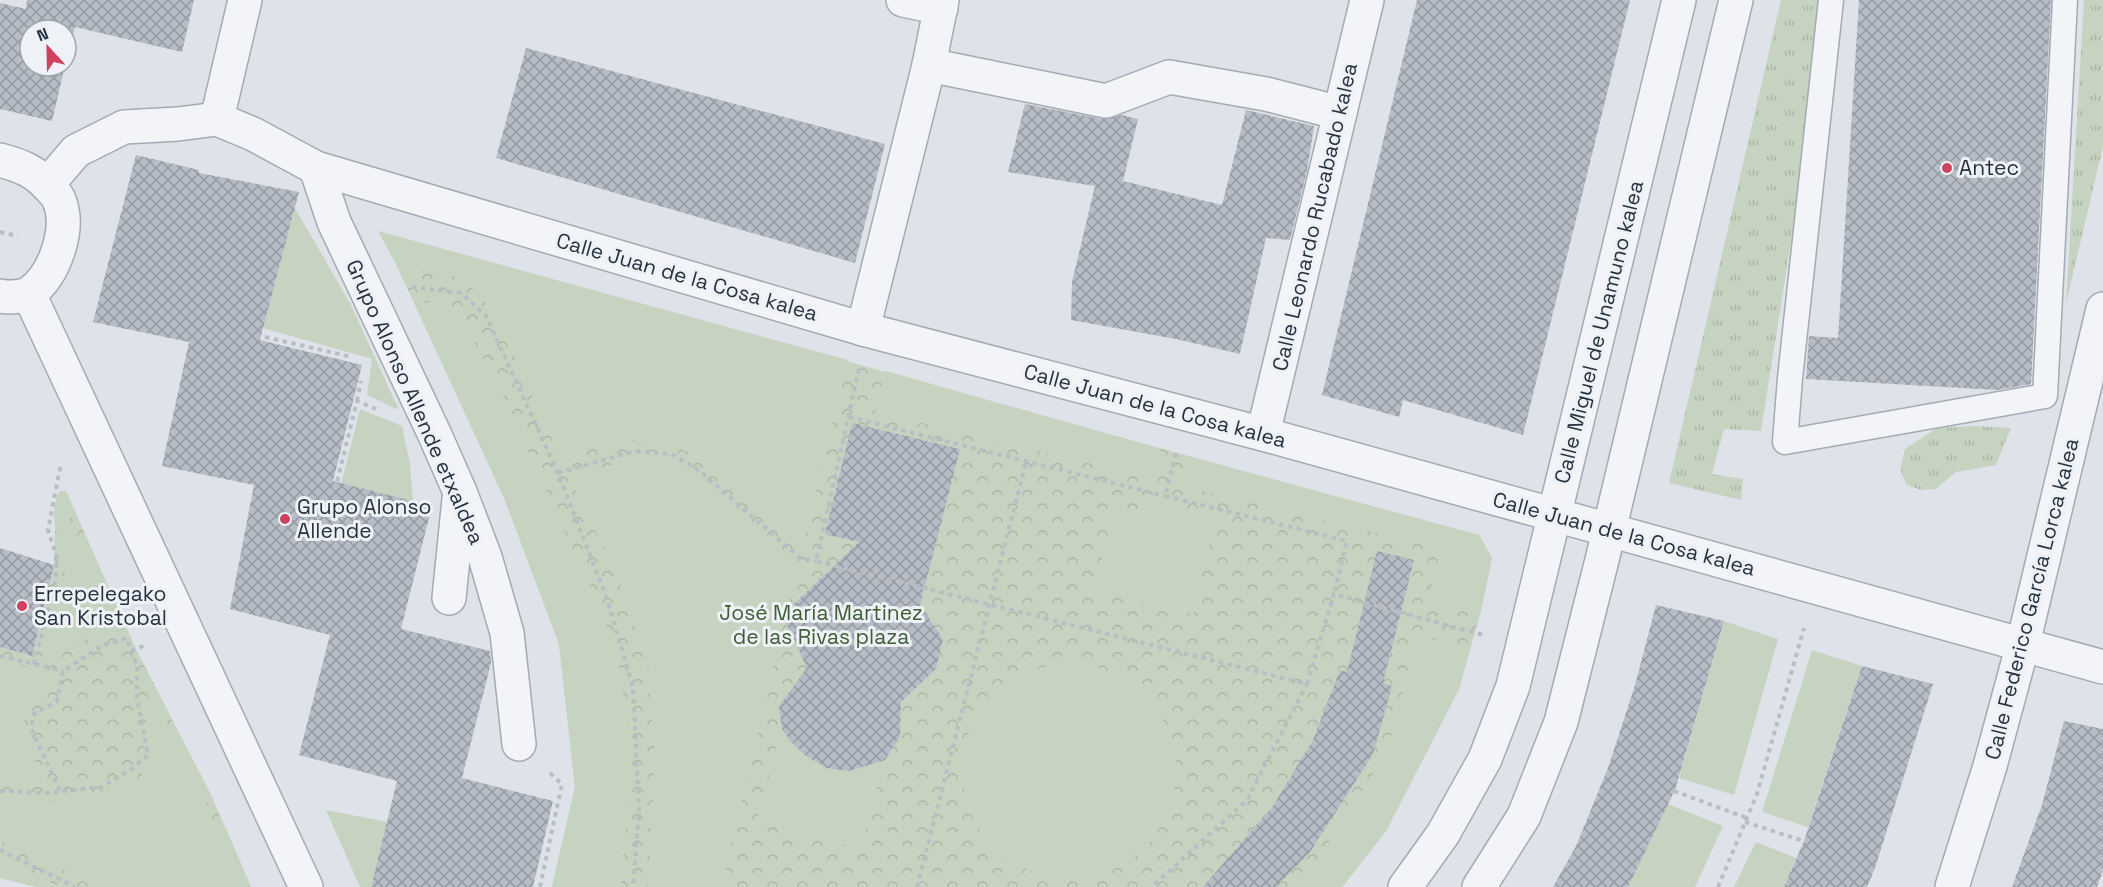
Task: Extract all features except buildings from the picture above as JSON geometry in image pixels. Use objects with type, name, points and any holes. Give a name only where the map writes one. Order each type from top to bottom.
[{"type":"street","points":[[47,185],[76,151],[124,127],[217,119],[246,0]]},
{"type":"street","points":[[863,329],[942,4],[903,0]]},
{"type":"street","name":"Calle Leonardo Rucabado kalea","points":[[1263,435],[1367,0]]},
{"type":"street","name":"Calle Miguel de Unamuno kalea","points":[[1405,887],[1443,834],[1485,759],[1513,686],[1679,0]]},
{"type":"street","points":[[1479,887],[1524,816],[1561,722],[1736,0]]},
{"type":"street","points":[[929,65],[1106,101],[1169,77],[1266,94],[1340,113]]},
{"type":"street","name":"Calle Juan de la Cosa kalea","points":[[217,119],[253,134],[316,168],[863,329],[1263,435],[2103,667]]},
{"type":"street","points":[[0,160],[32,171],[59,199],[63,220],[60,246],[49,275],[15,295],[306,887]]},
{"type":"street","name":"Grupo Alonso Allende etxaldea","points":[[316,168],[334,222],[434,433],[460,492],[484,557],[507,633],[519,744]]},
{"type":"street","name":"Calle Federico García Lorca kalea","points":[[1952,887],[1990,766],[2023,644],[2103,309]]},
{"type":"street","points":[[449,598],[460,492]]},
{"type":"lane","points":[[1831,0],[1785,442],[2045,396],[2065,0]]},
{"type":"path","points":[[362,281],[461,293],[486,316],[558,473],[607,599],[633,687],[639,810],[633,887]]},
{"type":"path","points":[[265,337],[354,358]]},
{"type":"path","points":[[816,561],[860,364]]},
{"type":"path","points":[[335,490],[363,370]]},
{"type":"path","points":[[357,400],[434,433]]},
{"type":"path","points":[[849,417],[1347,541],[1307,684],[1247,800],[1152,887]]},
{"type":"path","points":[[1165,496],[1178,443]]},
{"type":"path","points":[[558,473],[635,451],[671,454],[696,468],[800,558],[1307,684]]},
{"type":"path","points":[[34,664],[55,584],[57,558],[48,530],[61,461]]},
{"type":"path","points":[[917,887],[1026,462]]},
{"type":"path","points":[[1334,594],[1487,637]]},
{"type":"path","points":[[1718,887],[1757,794],[1805,624]]},
{"type":"path","points":[[0,791],[60,791],[101,787],[129,771],[148,755],[137,698],[137,665],[126,638],[103,645],[63,671],[57,701],[34,714],[31,728],[60,791]]},
{"type":"path","points":[[132,651],[146,645]]},
{"type":"path","points":[[0,656],[63,671]]},
{"type":"path","points":[[519,744],[562,784],[540,887]]},
{"type":"path","points":[[1674,791],[1804,841]]},
{"type":"path","points":[[0,850],[75,887]]},
{"type":"green space","points":[[1781,0],[1822,0],[1795,216],[1761,431],[1724,429],[1712,474],[1743,479],[1741,500],[1669,483]]},
{"type":"green space","points":[[2084,0],[2103,0],[2103,146],[2066,304]]},
{"type":"green space","points":[[295,208],[351,305],[399,410],[367,395],[372,359],[263,328]]},
{"type":"green space","name":"José María Martinez de las Rivas plaza","points":[[378,231],[1479,535],[1492,558],[1480,615],[1459,689],[1386,831],[1342,887],[552,887],[575,787],[559,644],[504,498],[396,264]]},
{"type":"green space","points":[[378,231],[848,360],[802,550],[693,454],[655,439],[624,440],[560,457],[495,314],[468,282],[432,266],[396,264]]},
{"type":"green space","points":[[434,301],[462,320],[502,393],[600,610],[618,659],[628,727],[627,812],[621,887],[552,887],[575,787],[559,644],[504,498],[415,304]]},
{"type":"green space","points":[[886,371],[1161,449],[1154,479],[875,412]]},
{"type":"green space","points":[[360,409],[402,426],[410,464],[413,502],[341,484]]},
{"type":"green space","points":[[1975,426],[2011,428],[1996,465],[1956,472],[1936,489],[1921,490],[1907,485],[1900,470],[1905,449],[1937,428]]},
{"type":"green space","points":[[637,458],[657,458],[683,468],[797,568],[721,887],[648,887],[655,757],[648,666],[616,573],[569,477]]},
{"type":"green space","points":[[1193,458],[1479,535],[1492,558],[1480,615],[1427,604],[1441,549],[1185,487]]},
{"type":"green space","points":[[60,491],[66,491],[136,649],[212,797],[251,887],[37,887],[0,878],[0,647],[32,656],[54,565],[56,498]]},
{"type":"green space","points":[[60,491],[66,491],[75,512],[69,518],[80,541],[89,543],[108,587],[105,593],[115,616],[121,617],[126,627],[85,639],[53,658],[46,654],[44,644],[58,619],[66,592],[66,580],[54,514]]},
{"type":"green space","points":[[1144,499],[1216,516],[1193,614],[1094,590],[1115,506],[1141,513]]},
{"type":"green space","points":[[1724,621],[1778,639],[1734,795],[1679,778]]},
{"type":"green space","points":[[1418,636],[1470,648],[1459,689],[1386,831],[1342,887],[1292,887],[1320,856],[1386,754]]},
{"type":"green space","points":[[1812,650],[1862,666],[1808,827],[1762,812]]},
{"type":"green space","points":[[0,661],[34,669],[48,675],[47,693],[27,714],[21,735],[35,760],[38,775],[32,782],[0,785]]},
{"type":"green space","points":[[1059,664],[1079,664],[1110,672],[1129,682],[1145,695],[1158,711],[1168,730],[1174,750],[1176,771],[1174,792],[1168,812],[1158,831],[1145,847],[1129,860],[1100,874],[1079,878],[1059,878],[1038,874],[1009,860],[986,839],[966,802],[962,781],[962,761],[966,740],[980,711],[1001,688],[1038,668]]},
{"type":"green space","points":[[152,688],[156,688],[171,717],[166,723],[177,747],[187,748],[212,797],[203,807],[213,827],[226,828],[251,887],[102,887],[0,841],[0,799],[51,801],[108,791],[140,778],[154,755],[146,727],[149,692]]},
{"type":"green space","points":[[792,688],[896,714],[861,849],[757,822]]},
{"type":"green space","points":[[1668,804],[1723,826],[1695,887],[1628,887]]},
{"type":"green space","points":[[326,810],[387,822],[371,887],[360,887]]},
{"type":"green space","points":[[1756,842],[1796,858],[1784,887],[1734,887]]},
{"type":"green space","points":[[0,857],[61,887],[37,887],[0,878]]},
{"type":"place","name":"Antec","points":[[1947,168]]},
{"type":"place","name":"Grupo Alonso Allende","points":[[285,519]]},
{"type":"place","name":"Errepelegako San Kristobal","points":[[22,606]]}]
